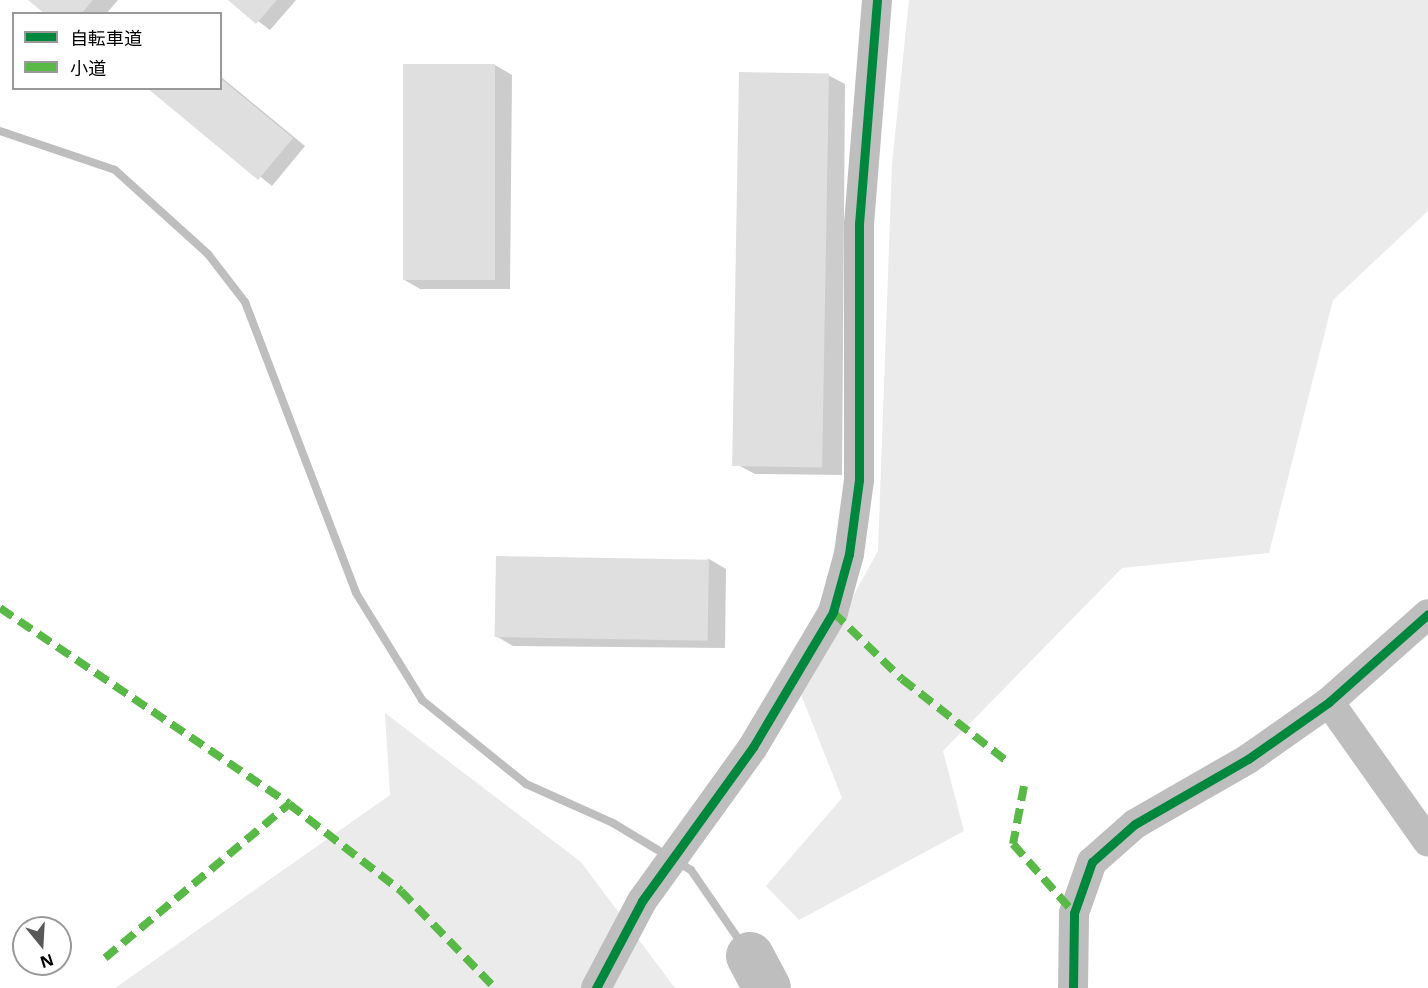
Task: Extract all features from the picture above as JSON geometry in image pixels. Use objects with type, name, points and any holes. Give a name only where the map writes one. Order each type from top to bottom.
[{"type":"street","points":[[596,988],[642,901],[695,824],[753,747],[833,612],[849,554],[859,480],[859,224],[877,0]]},
{"type":"street","points":[[1073,988],[1074,913],[1092,862],[1135,824],[1248,759],[1329,702],[1428,614]]},
{"type":"street","points":[[1329,702],[1428,842]]},
{"type":"shaded area","points":[[909,0],[1428,0],[1428,211],[1333,300],[1269,553],[1122,568],[943,751],[964,831],[799,920],[766,886],[842,798],[800,692],[878,551],[892,164]]},
{"type":"shaded area","points":[[385,713],[581,862],[675,988],[115,988],[390,795]]},
{"type":"building","points":[[28,0],[93,0],[83,12],[43,12]]},
{"type":"building","points":[[228,0],[277,0],[256,24]]},
{"type":"building","points":[[403,64],[495,64],[495,280],[403,280]]},
{"type":"building","points":[[739,72],[829,74],[822,468],[732,466]]},
{"type":"building","points":[[222,80],[293,138],[258,180],[149,90],[222,90]]},
{"type":"building","points":[[496,556],[709,560],[708,641],[495,637]]},
{"type":"waterway","points":[[0,131],[115,170],[208,254],[245,302],[356,593],[422,700],[526,784],[613,823],[691,870],[750,956]]},
{"type":"waterway","points":[[750,956],[767,988]]},
{"type":"marked path","points":[[0,608],[289,804],[401,891],[495,988]]},
{"type":"marked path","points":[[833,612],[902,679],[1008,762]]},
{"type":"marked path","points":[[1024,786],[1013,844],[1074,913]]},
{"type":"marked path","points":[[105,958],[289,804]]},
{"type":"cycle path","points":[[596,988],[642,901],[753,747],[833,612],[849,554],[859,480],[859,224],[877,0]]},
{"type":"cycle path","points":[[1073,988],[1074,913],[1092,862],[1135,824],[1248,759],[1329,702],[1428,614]]}]
